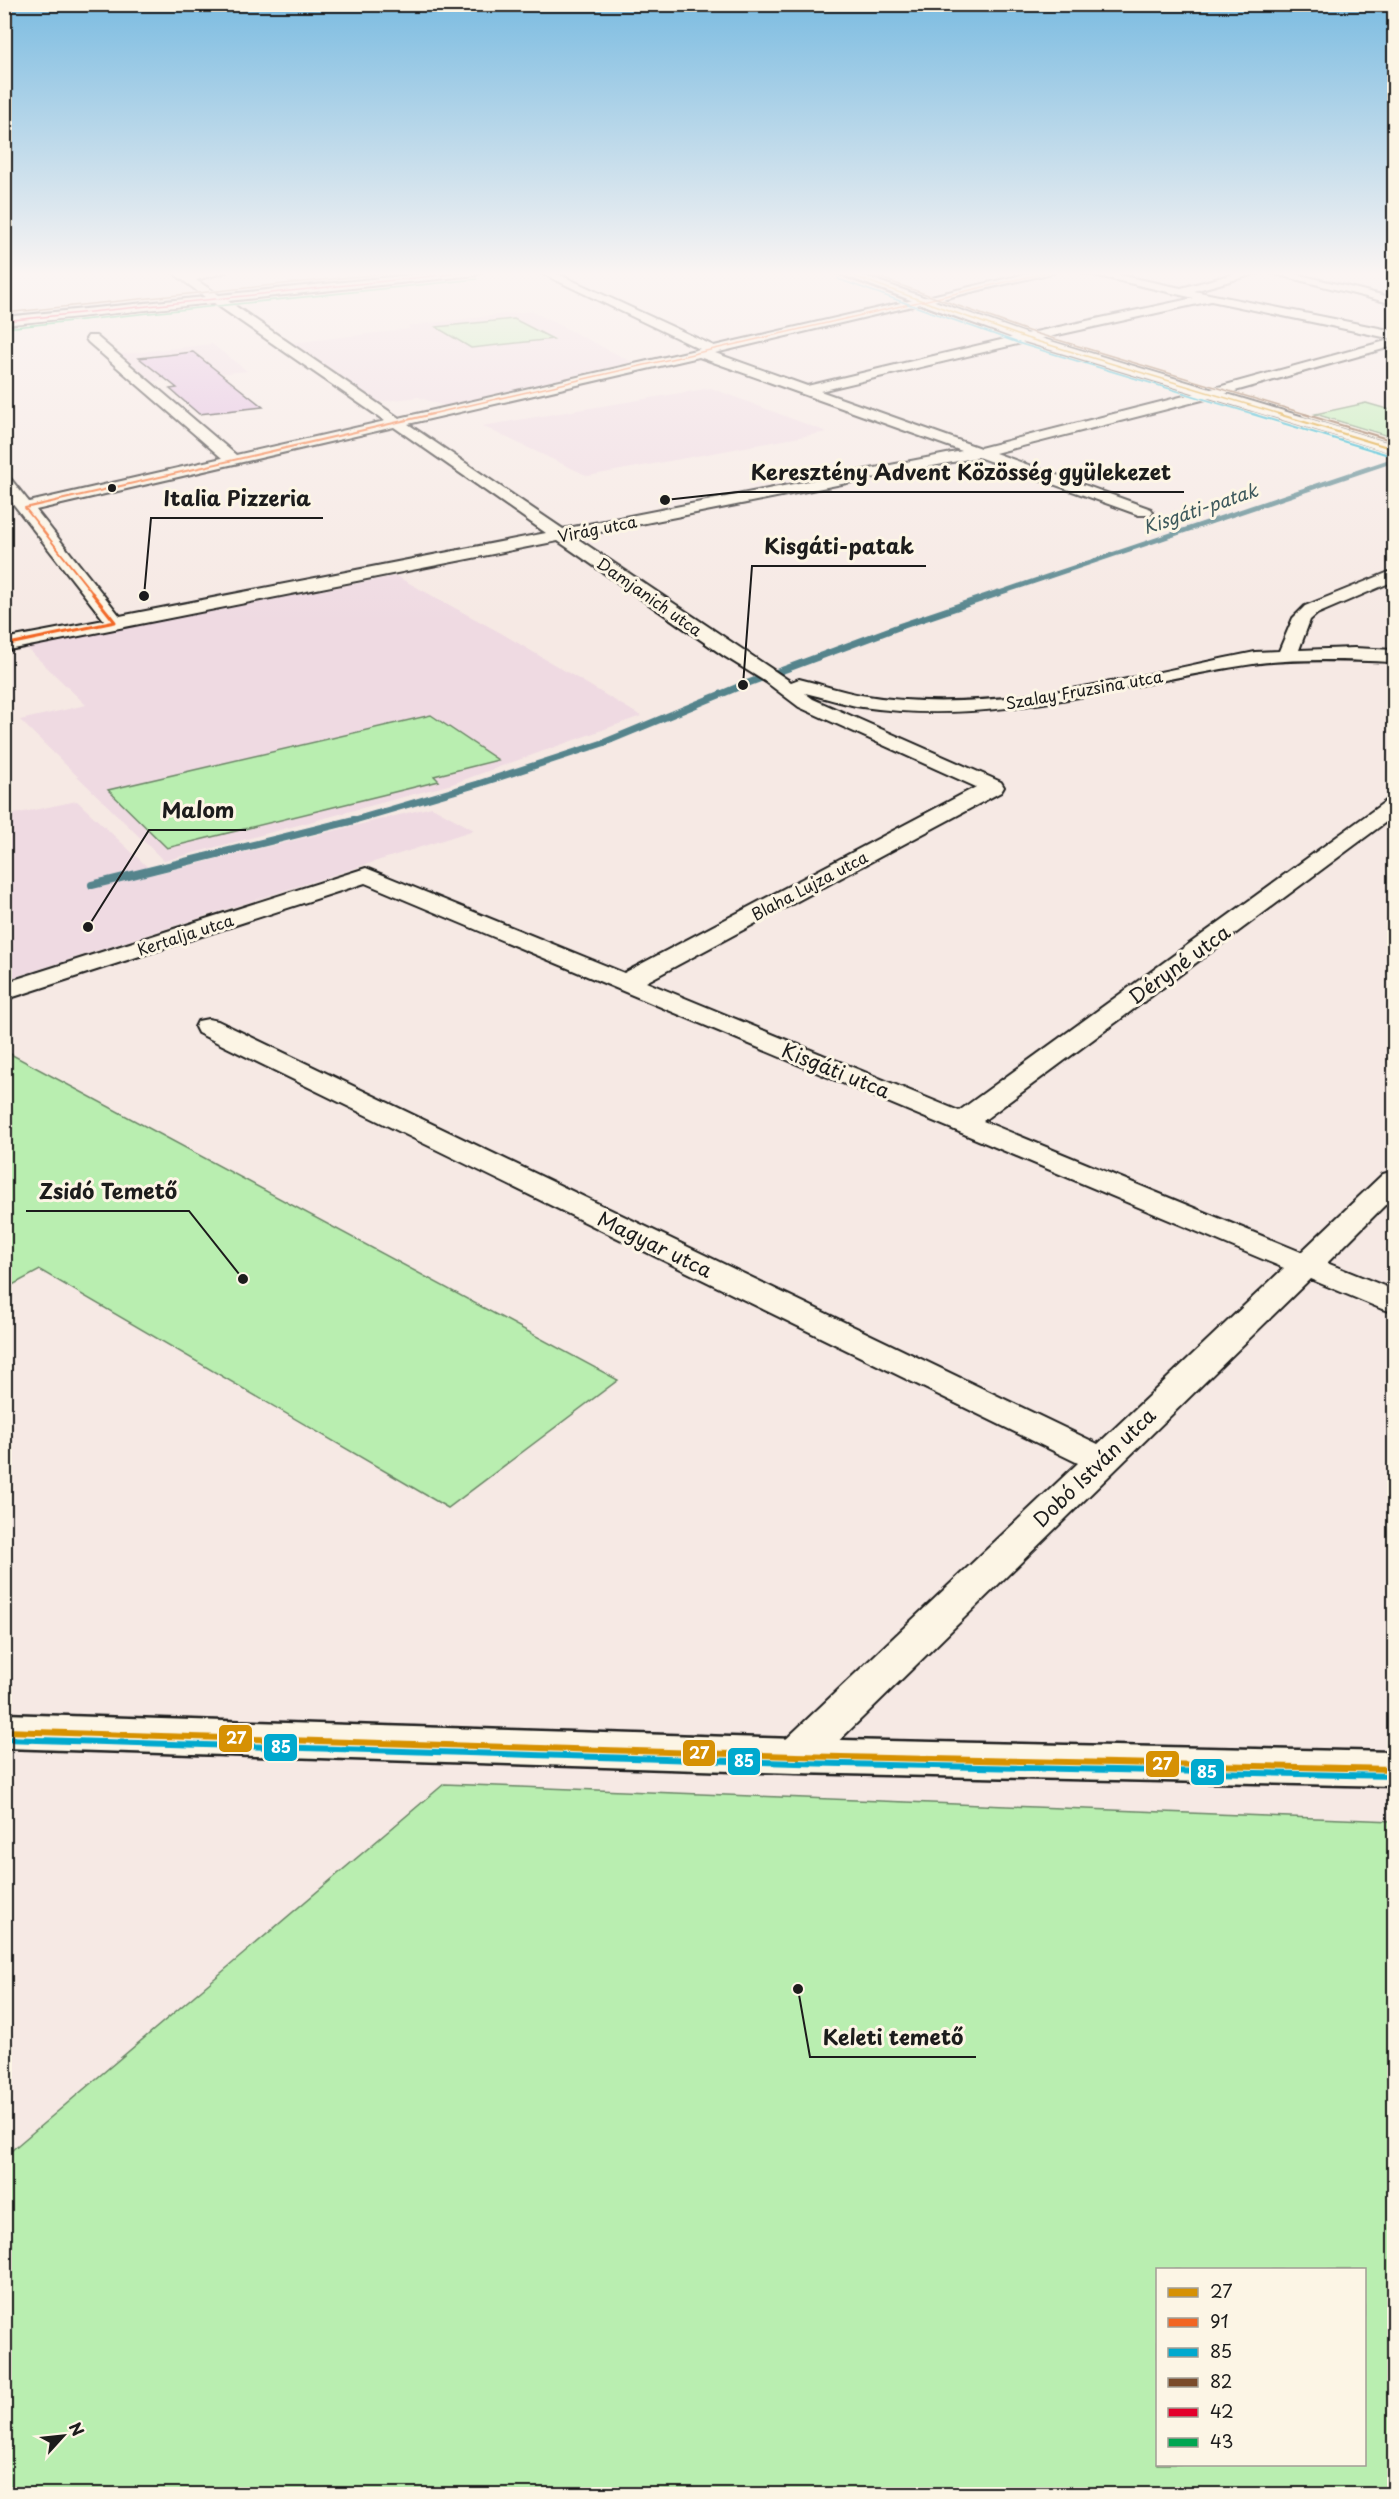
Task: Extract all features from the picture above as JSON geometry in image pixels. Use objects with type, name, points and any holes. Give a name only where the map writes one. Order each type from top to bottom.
[{"type":"main road","points":[[1191,389],[1395,449]]},
{"type":"main road","points":[[4,1731],[796,1756],[1395,1769]]},
{"type":"street","points":[[150,389],[233,460]]},
{"type":"street","name":"Damjanich utca","points":[[345,389],[770,676],[788,692],[831,716],[993,787]]},
{"type":"street","points":[[25,508],[541,389]]},
{"type":"street","points":[[804,389],[1145,512]]},
{"type":"street","points":[[808,390],[814,389]]},
{"type":"street","name":"Virág utca","points":[[4,645],[981,452],[1228,389]]},
{"type":"street","points":[[7,487],[115,622]]},
{"type":"street","points":[[1287,656],[1302,618],[1311,610],[1395,575]]},
{"type":"street","name":"Szalay Fruzsina utca","points":[[770,676],[861,701],[938,707],[1014,703],[1223,663],[1287,656],[1395,656]]},
{"type":"street","points":[[831,716],[861,701]]},
{"type":"street","name":"Blaha Lujza utca","points":[[625,983],[993,787]]},
{"type":"street","name":"Déryné utca","points":[[963,1122],[1395,807]]},
{"type":"street","name":"Kisgáti utca","points":[[366,875],[1395,1302]]},
{"type":"street","name":"Kertalja utca","points":[[4,992],[366,875]]},
{"type":"street","name":"Magyar utca","points":[[208,1027],[1101,1460]]},
{"type":"street","name":"Dobó István utca","points":[[796,1756],[1101,1460],[1395,1180]]},
{"type":"shaded area","points":[[358,389],[518,389],[444,406],[418,397],[378,402]]},
{"type":"shaded area","points":[[713,389],[827,432],[588,476],[482,426]]},
{"type":"shaded area","points":[[396,576],[501,633],[641,716],[452,784],[164,861],[20,720],[86,705],[26,647]]},
{"type":"shaded area","points":[[77,801],[155,874],[432,807],[474,830],[5,980],[5,816]]},
{"type":"green space","points":[[1366,403],[1394,411],[1394,438],[1315,414]]},
{"type":"green space","points":[[431,715],[498,760],[434,776],[439,781],[167,848],[108,790]]},
{"type":"green space","points":[[4,1051],[618,1380],[448,1508],[40,1270],[5,1289]]},
{"type":"green space","points":[[444,1784],[1394,1821],[1394,2494],[5,2494],[5,2156]]},
{"type":"building","points":[[170,389],[240,389],[263,407],[199,414]]},
{"type":"waterway","name":"Kisgáti-patak","points":[[993,595],[1394,460]]},
{"type":"waterway","name":"Kisgáti-patak","points":[[348,822],[478,784],[603,743],[743,685],[901,626],[998,593]]},
{"type":"waterway","name":"Kisgáti-patak","points":[[92,885],[354,820]]},
{"type":"transit line","name":"91","points":[[25,508],[543,389]]},
{"type":"transit line","name":"85","points":[[1169,389],[1392,456]]},
{"type":"transit line","name":"27","points":[[1194,389],[1394,449]]},
{"type":"transit line","name":"82","points":[[1220,389],[1394,441]]},
{"type":"transit line","name":"91","points":[[25,508],[115,622]]},
{"type":"transit line","name":"91","points":[[4,645],[115,622]]},
{"type":"transit line","name":"27","points":[[4,1731],[796,1756],[1394,1769]]},
{"type":"transit line","name":"85","points":[[4,1739],[796,1763],[1394,1776]]},
{"type":"place","name":"Keresztény Advent Közösség gyülekezet","points":[[665,500]]},
{"type":"place","name":"Italia Pizzeria","points":[[144,596]]},
{"type":"place","name":"Kisgáti-patak","points":[[743,685]]},
{"type":"place","name":"Malom","points":[[88,927]]},
{"type":"place","name":"Zsidó Temető","points":[[243,1279]]},
{"type":"place","name":"Keleti temető","points":[[798,1989]]}]
